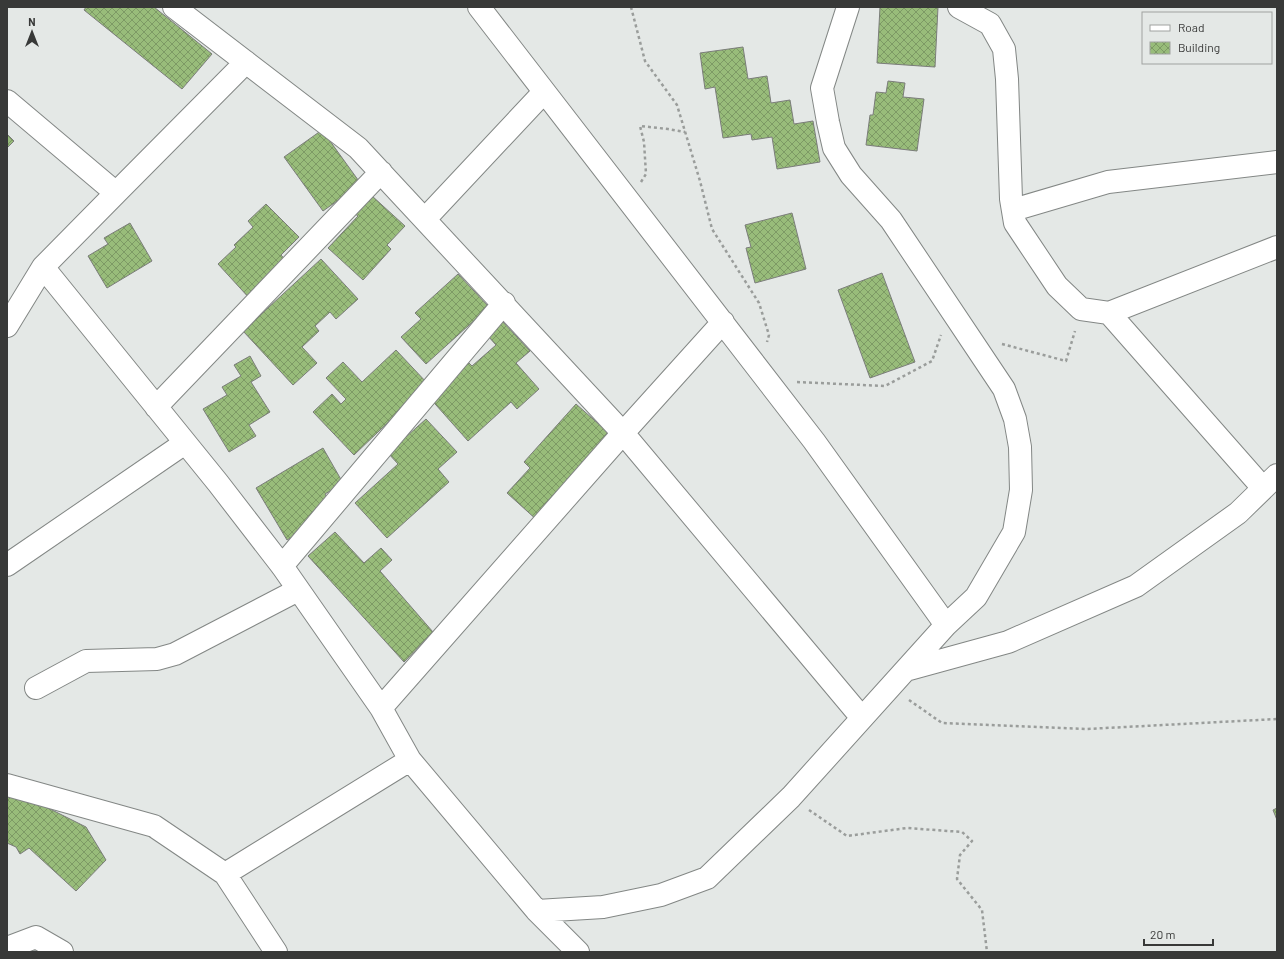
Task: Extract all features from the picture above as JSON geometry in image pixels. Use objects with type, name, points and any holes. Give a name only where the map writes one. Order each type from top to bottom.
[{"type":"street","points":[[174,7],[358,148],[504,303],[623,433],[862,718]]},
{"type":"street","points":[[479,7],[814,441],[946,625]]},
{"type":"street","points":[[537,910],[603,907],[662,895],[708,878],[791,797],[946,625],[976,597],[1014,532],[1021,490],[1020,448],[1015,418],[1004,389],[891,220],[851,175],[834,148],[822,88],[848,7]]},
{"type":"street","points":[[959,7],[990,24],[1004,49],[1007,79],[1011,199],[1015,223],[1057,286],[1081,309],[1109,313],[1277,247]]},
{"type":"street","points":[[7,326],[43,267],[246,62]]},
{"type":"street","points":[[425,219],[544,92]]},
{"type":"street","points":[[7,100],[116,193]]},
{"type":"street","points":[[1013,210],[1108,182],[1277,162]]},
{"type":"street","points":[[156,407],[381,172]]},
{"type":"street","points":[[43,267],[282,566],[381,708],[410,760],[537,910],[578,952]]},
{"type":"street","points":[[282,566],[504,303]]},
{"type":"street","points":[[906,670],[1008,642],[1136,586],[1238,513],[1270,481],[1109,313]]},
{"type":"street","points":[[381,708],[623,433],[723,322]]},
{"type":"street","points":[[7,565],[185,443]]},
{"type":"street","points":[[36,688],[86,661],[157,659],[175,654],[298,590]]},
{"type":"street","points":[[225,874],[410,760]]},
{"type":"street","points":[[7,785],[154,826],[225,874],[276,952]]},
{"type":"street","points":[[7,948],[36,937],[62,952]]},
{"type":"path","points":[[631,7],[646,61],[677,105],[700,182],[712,229],[760,303],[769,335],[765,377],[885,386],[932,361],[950,307]]},
{"type":"path","points":[[630,202],[646,174],[644,142],[640,126],[685,132]]},
{"type":"path","points":[[968,336],[1066,361],[1081,309]]},
{"type":"path","points":[[890,687],[942,723],[1087,729],[1277,719]]},
{"type":"path","points":[[791,797],[847,836],[907,828],[962,832],[972,841],[960,855],[957,879],[982,910],[987,952]]},
{"type":"building","points":[[86,7],[154,7],[212,54],[182,89],[84,10]]},
{"type":"building","points":[[880,7],[938,7],[935,67],[877,63]]},
{"type":"building","points":[[743,47],[748,79],[767,76],[771,103],[790,100],[794,124],[813,121],[820,162],[777,169],[772,137],[752,140],[751,134],[723,138],[715,87],[705,89],[700,53]]},
{"type":"building","points":[[888,81],[905,83],[903,97],[924,99],[917,151],[866,145],[870,115],[873,115],[876,92],[886,93]]},
{"type":"building","points":[[322,130],[361,184],[323,211],[284,157]]},
{"type":"building","points":[[7,134],[14,141],[7,148]]},
{"type":"building","points":[[371,195],[405,226],[387,245],[391,249],[363,280],[328,248],[358,216],[354,213]]},
{"type":"building","points":[[266,204],[299,237],[281,255],[289,264],[251,300],[218,264],[236,247],[234,245],[253,227],[248,221]]},
{"type":"building","points":[[792,213],[806,269],[755,283],[746,248],[751,247],[745,225]]},
{"type":"building","points":[[130,223],[152,261],[107,288],[88,256],[108,244],[104,238]]},
{"type":"building","points":[[321,259],[358,299],[336,319],[330,312],[315,326],[319,331],[302,347],[317,363],[293,385],[243,331]]},
{"type":"building","points":[[882,273],[915,362],[870,378],[838,290]]},
{"type":"building","points":[[458,274],[489,307],[426,364],[401,337],[421,319],[415,313]]},
{"type":"building","points":[[503,322],[530,351],[516,363],[539,389],[517,409],[511,402],[468,441],[428,396],[467,361],[472,366],[496,345],[488,336]]},
{"type":"building","points":[[396,350],[428,384],[354,455],[313,412],[332,394],[341,404],[346,399],[326,378],[343,362],[362,382]]},
{"type":"building","points":[[250,356],[261,376],[251,382],[270,412],[249,425],[256,436],[229,452],[203,409],[227,395],[222,387],[241,376],[234,365]]},
{"type":"building","points":[[576,404],[610,434],[538,521],[507,493],[530,468],[524,462]]},
{"type":"building","points":[[426,419],[457,452],[438,469],[449,482],[387,538],[355,503],[398,464],[388,453]]},
{"type":"building","points":[[323,448],[343,483],[325,494],[331,504],[317,523],[287,540],[256,488]]},
{"type":"building","points":[[335,532],[364,563],[381,548],[392,560],[380,571],[433,632],[404,662],[308,556]]},
{"type":"building","points":[[7,792],[48,808],[86,827],[106,860],[76,891],[29,848],[20,854],[16,847],[7,843]]},
{"type":"building","points":[[1277,808],[1277,820],[1273,810]]}]
